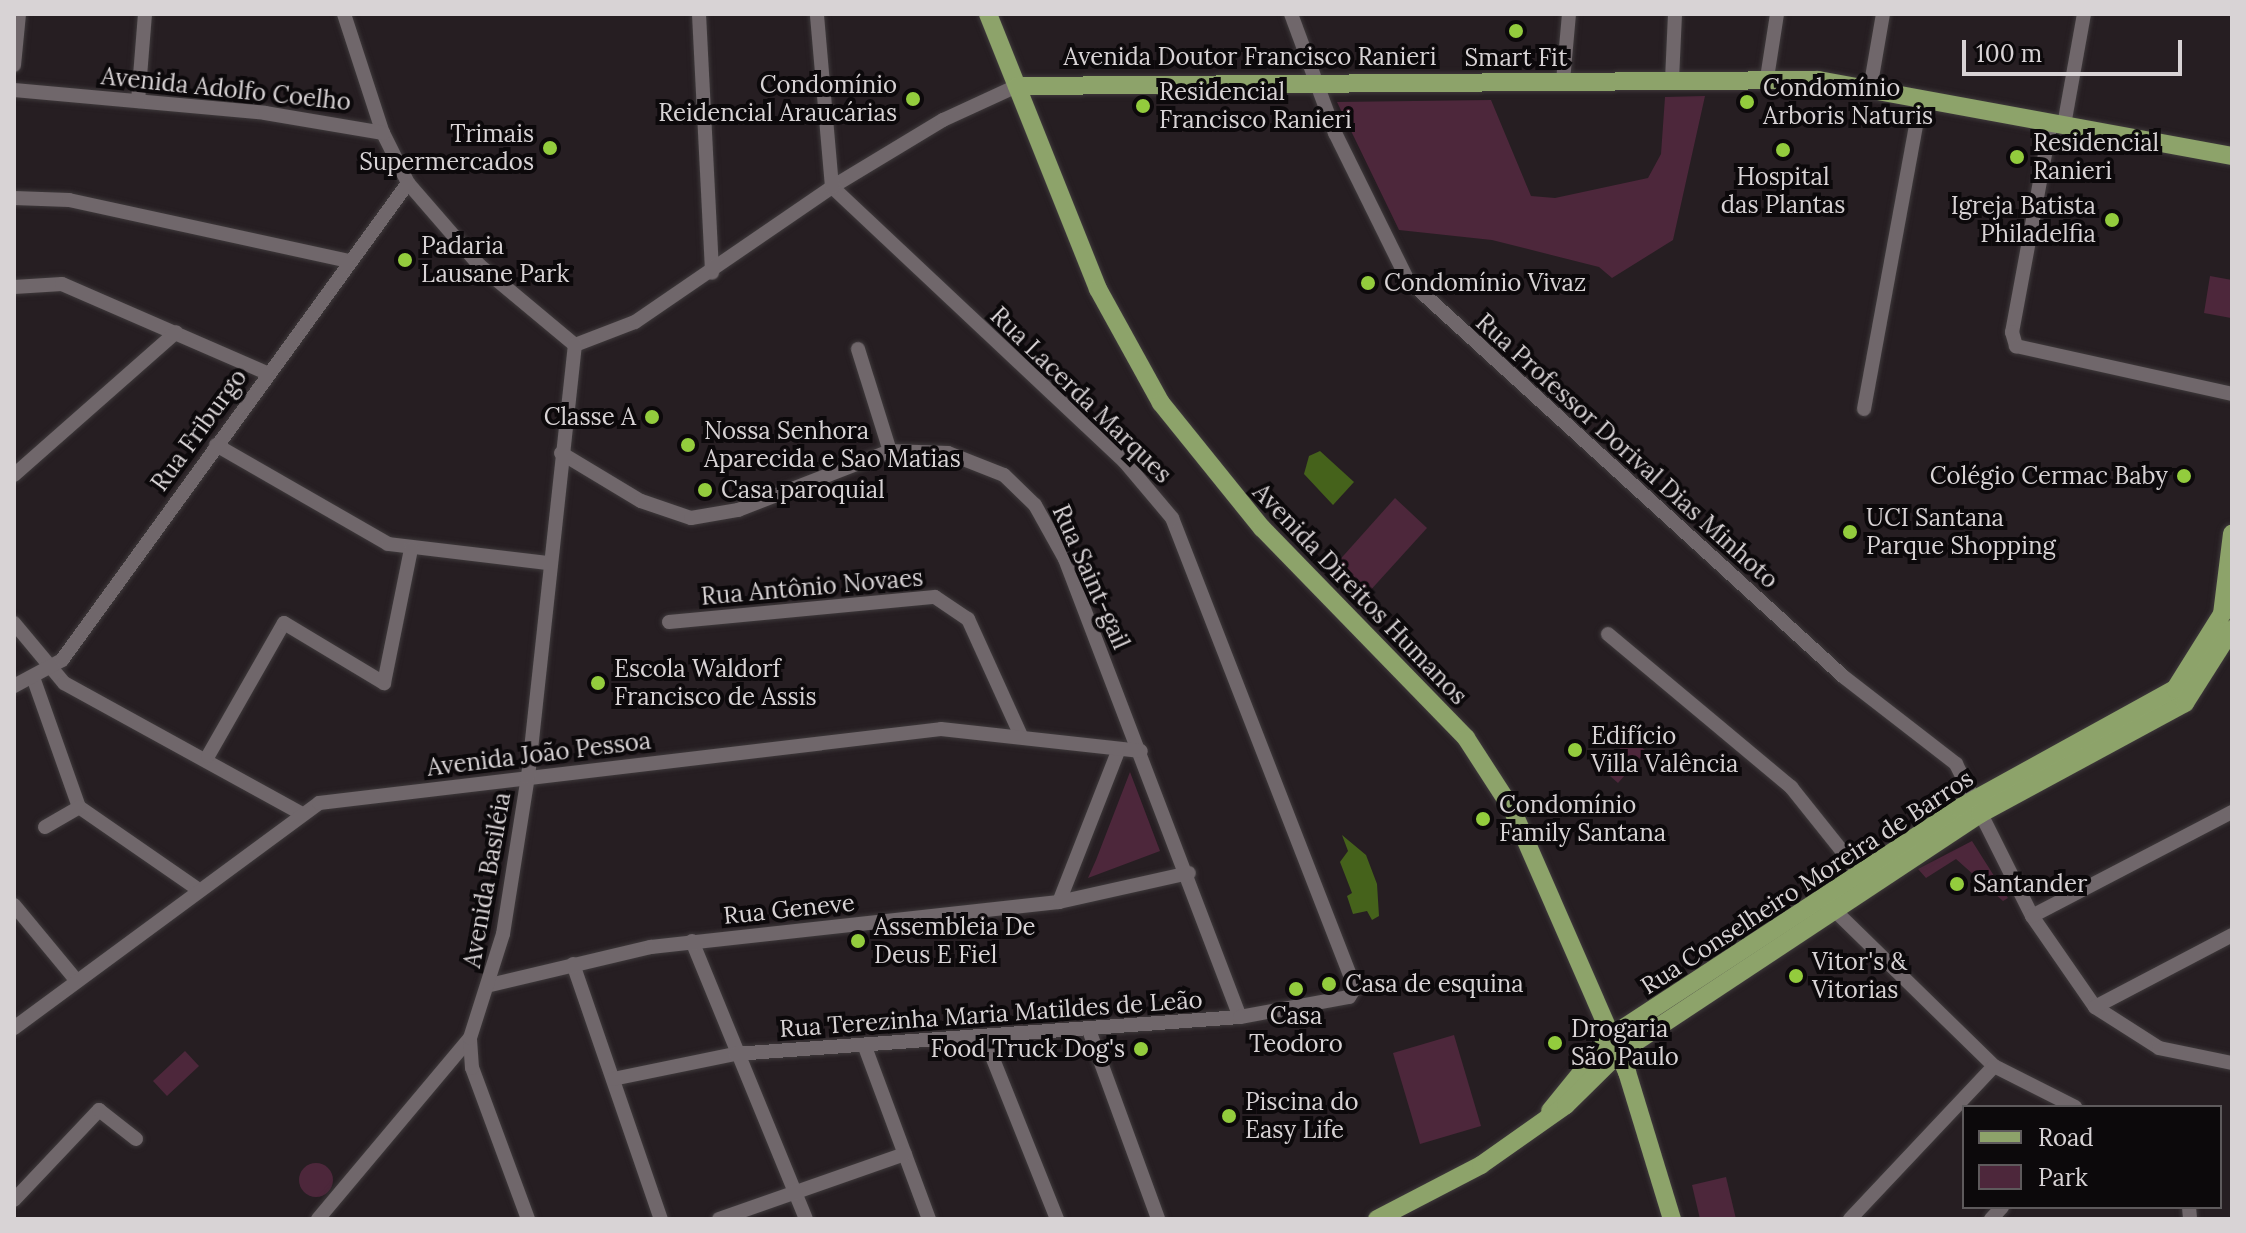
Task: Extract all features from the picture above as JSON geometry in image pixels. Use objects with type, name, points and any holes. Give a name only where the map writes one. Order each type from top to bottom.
[{"type":"main road","name":"Avenida Direitos Humanos","points":[[988,14],[1098,289],[1161,403],[1252,518],[1466,738],[1512,809],[1615,1044],[1672,1219]]},
{"type":"main road","name":"Avenida Doutor Francisco Ranieri","points":[[1017,86],[1767,78],[1870,89],[2232,156]]},
{"type":"main road","name":"Rua Conselheiro Moreira de Barros","points":[[1377,1219],[1481,1165],[1550,1111],[1566,1105],[1615,1044],[1978,807],[2175,689],[2222,614],[2232,534]]},
{"type":"main road","name":"Rua Conselheiro Moreira de Barros","points":[[1978,807],[2185,703],[2232,629]]},
{"type":"street","points":[[14,65],[19,14]]},
{"type":"street","points":[[138,101],[145,14]]},
{"type":"street","points":[[344,14],[383,133],[408,183],[479,265],[575,345]]},
{"type":"street","points":[[699,14],[712,273]]},
{"type":"street","points":[[817,14],[832,187]]},
{"type":"street","name":"Rua Professor Dorival Dias Minhoto","points":[[1291,14],[1380,234],[1433,308],[1844,677],[1956,764],[2032,916],[2095,1007]]},
{"type":"street","points":[[1563,81],[1569,14]]},
{"type":"street","points":[[1672,80],[1675,14]]},
{"type":"street","points":[[1767,78],[1777,14]]},
{"type":"street","points":[[1870,89],[1883,14]]},
{"type":"street","points":[[2084,14],[2012,332],[2016,346],[2232,394]]},
{"type":"street","name":"Avenida Doutor Francisco Ranieri","points":[[575,345],[635,322],[712,273],[832,187],[1017,86]]},
{"type":"street","name":"Avenida Adolfo Coelho","points":[[14,90],[357,125],[383,133]]},
{"type":"street","points":[[1864,409],[1921,98]]},
{"type":"street","points":[[357,125],[376,111]]},
{"type":"street","name":"Rua Friburgo","points":[[14,686],[51,672],[408,183]]},
{"type":"street","name":"Rua Lacerda Marques","points":[[832,187],[1124,461],[1172,518],[1351,974]]},
{"type":"street","points":[[14,198],[69,200],[349,261]]},
{"type":"street","points":[[14,287],[62,284],[267,373]]},
{"type":"street","points":[[14,475],[176,332]]},
{"type":"street","name":"Avenida Basiléia","points":[[528,1219],[472,1068],[470,1038],[490,985],[528,777],[547,563],[575,345]]},
{"type":"street","points":[[858,349],[890,451]]},
{"type":"street","points":[[216,445],[367,536],[411,549],[547,563]]},
{"type":"street","name":"Rua Saint-gail","points":[[561,453],[659,509],[707,518],[890,451],[948,453],[983,465],[1035,505],[1065,559],[1189,873],[1240,1017]]},
{"type":"street","points":[[208,756],[284,623],[384,683],[411,549]]},
{"type":"street","name":"Rua Antônio Novaes","points":[[669,622],[935,597],[968,619],[1021,736]]},
{"type":"street","points":[[14,623],[51,672],[208,756],[300,813]]},
{"type":"street","points":[[1608,634],[1791,787],[1865,880]]},
{"type":"street","points":[[34,680],[79,807],[196,888]]},
{"type":"street","name":"Avenida João Pessoa","points":[[14,1028],[196,888],[300,813],[334,801],[941,729],[1141,751]]},
{"type":"street","points":[[1059,902],[1119,749]]},
{"type":"street","points":[[45,827],[79,807]]},
{"type":"street","points":[[2032,916],[2232,812]]},
{"type":"street","name":"Rua Geneve","points":[[490,985],[573,964],[692,941],[1059,902],[1189,873]]},
{"type":"street","points":[[1828,904],[1994,1066],[2071,1105]]},
{"type":"street","points":[[14,905],[76,980]]},
{"type":"street","points":[[2228,1061],[2159,1048],[2095,1007],[2232,935]]},
{"type":"street","points":[[692,941],[735,1054],[806,1219]]},
{"type":"street","points":[[573,964],[661,1219]]},
{"type":"street","name":"Rua Terezinha Maria Matildes de Leão","points":[[613,1079],[735,1054],[985,1039],[1240,1017],[1349,997],[1351,974]]},
{"type":"street","points":[[1089,1030],[1158,1219]]},
{"type":"street","points":[[318,1219],[470,1038]]},
{"type":"street","points":[[985,1039],[1057,1219]]},
{"type":"street","points":[[865,1047],[929,1219]]},
{"type":"street","points":[[1850,1219],[1994,1066]]},
{"type":"street","points":[[14,1200],[99,1110],[136,1139]]},
{"type":"street","points":[[719,1219],[905,1154]]},
{"type":"green space","points":[[1705,96],[1673,240],[1612,278],[1599,267],[1492,240],[1399,230],[1337,102],[1491,100],[1531,196],[1555,198],[1648,178],[1661,154],[1665,97]]},
{"type":"green space","points":[[2210,276],[2232,280],[2231,318],[2204,313]]},
{"type":"green space","points":[[1395,498],[1427,528],[1368,593],[1336,564]]},
{"type":"green space","points":[[1630,737],[1646,751],[1618,783],[1602,769]]},
{"type":"green space","points":[[1130,772],[1160,851],[1088,878],[1096,860]]},
{"type":"green space","points":[[1972,841],[2008,898],[2003,901],[1956,859],[1926,878],[1918,869]]},
{"type":"green space","points":[[1454,1035],[1481,1126],[1420,1144],[1393,1053]]},
{"type":"green space","points":[[185,1051],[199,1066],[167,1096],[153,1081]]},
{"type":"green space","points":[[316,1163],[328,1168],[333,1180],[328,1192],[316,1197],[304,1192],[299,1180],[304,1168]]},
{"type":"green space","points":[[1726,1177],[1736,1219],[1700,1219],[1692,1185]]},
{"type":"shaded area","points":[[1320,451],[1354,482],[1333,505],[1304,474],[1309,456]]},
{"type":"shaded area","points":[[1342,835],[1366,855],[1377,884],[1379,916],[1372,920],[1367,911],[1353,914],[1347,896],[1352,893],[1340,862],[1348,851]]},
{"type":"place","name":"Smart Fit","points":[[1516,31]]},
{"type":"place","name":"Condomínio Reidencial Araucárias","points":[[913,99]]},
{"type":"place","name":"Condomínio Arboris Naturis","points":[[1747,102]]},
{"type":"place","name":"Residencial Francisco Ranieri","points":[[1143,106]]},
{"type":"place","name":"Trimais Supermercados","points":[[550,148]]},
{"type":"place","name":"Hospital das Plantas","points":[[1783,150]]},
{"type":"place","name":"Residencial Ranieri","points":[[2017,157]]},
{"type":"place","name":"Igreja Batista Philadelfia","points":[[2112,220]]},
{"type":"place","name":"Padaria Lausane Park","points":[[405,260]]},
{"type":"place","name":"Condomínio Vivaz","points":[[1368,283]]},
{"type":"place","name":"Classe A","points":[[652,417]]},
{"type":"place","name":"Nossa Senhora Aparecida e Sao Matias","points":[[688,445]]},
{"type":"place","name":"Colégio Cermac Baby","points":[[2184,476]]},
{"type":"place","name":"Casa paroquial","points":[[705,490]]},
{"type":"place","name":"UCI Santana Parque Shopping","points":[[1850,532]]},
{"type":"place","name":"Escola Waldorf Francisco de Assis","points":[[598,683]]},
{"type":"place","name":"Edifício Villa Valência","points":[[1575,750]]},
{"type":"place","name":"Condomínio Family Santana","points":[[1483,819]]},
{"type":"place","name":"Santander","points":[[1957,884]]},
{"type":"place","name":"Assembleia De Deus E Fiel","points":[[858,941]]},
{"type":"place","name":"Vitor's & Vitorias","points":[[1796,976]]},
{"type":"place","name":"Casa de esquina","points":[[1329,984]]},
{"type":"place","name":"Casa Teodoro","points":[[1296,989]]},
{"type":"place","name":"Drogaria São Paulo","points":[[1555,1043]]},
{"type":"place","name":"Food Truck Dog's","points":[[1141,1049]]},
{"type":"place","name":"Piscina do Easy Life","points":[[1229,1116]]}]
